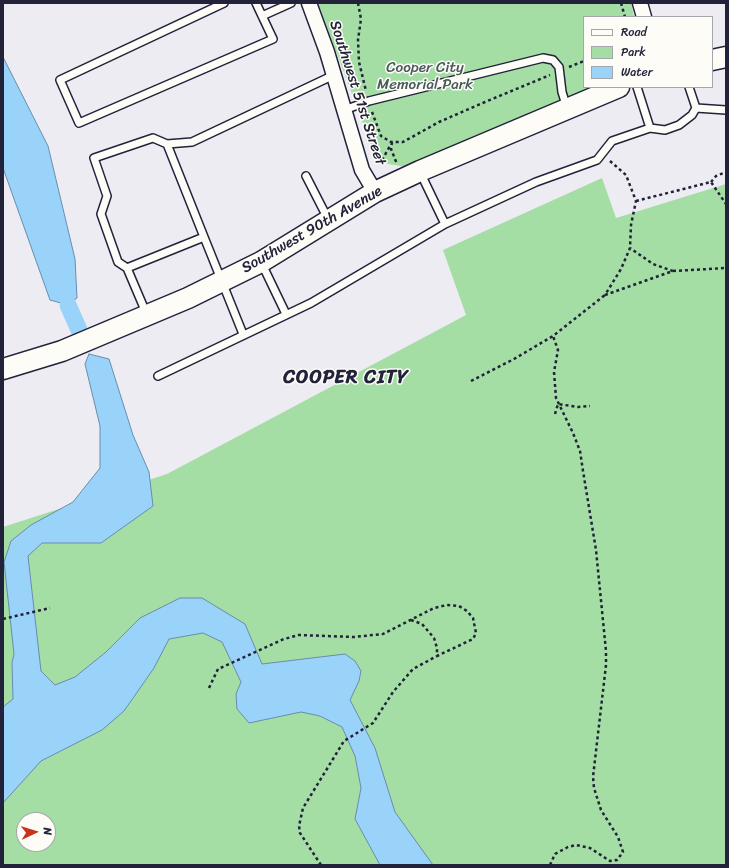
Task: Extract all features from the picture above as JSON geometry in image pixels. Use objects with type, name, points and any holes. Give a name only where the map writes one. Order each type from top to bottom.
[{"type":"street","name":"Southwest 51st Street","points":[[309,3],[334,76],[362,170],[375,192]]},
{"type":"street","points":[[640,3],[644,16]]},
{"type":"street","points":[[713,60],[726,57]]},
{"type":"street","name":"Southwest 90th Avenue","points":[[3,369],[62,351],[148,316],[261,262],[328,219],[375,192],[420,171],[617,88]]},
{"type":"lane","points":[[224,3],[60,80],[79,123],[273,39],[256,3]]},
{"type":"lane","points":[[262,16],[290,3]]},
{"type":"lane","points":[[344,110],[368,100],[543,58],[553,60],[561,71],[562,92],[567,108]]},
{"type":"lane","points":[[148,316],[127,268],[118,262],[101,214],[107,196],[94,158],[153,138],[166,144],[192,142],[334,76]]},
{"type":"lane","points":[[637,88],[650,128]]},
{"type":"lane","points":[[158,376],[243,334],[311,303],[445,224],[536,182],[600,157],[612,141],[650,128],[665,130],[679,125],[692,115],[696,108],[689,88]]},
{"type":"lane","points":[[696,108],[726,110]]},
{"type":"lane","points":[[166,144],[243,334]]},
{"type":"lane","points":[[420,171],[445,224]]},
{"type":"lane","points":[[306,176],[328,219]]},
{"type":"lane","points":[[127,268],[204,237]]},
{"type":"lane","points":[[261,262],[286,314]]},
{"type":"path","points":[[358,3],[361,19],[358,40],[359,62],[366,92]]},
{"type":"path","points":[[621,3],[625,16]]},
{"type":"path","points":[[372,110],[379,132],[384,139],[392,142],[407,140],[440,122],[583,61]]},
{"type":"path","points":[[382,160],[392,142]]},
{"type":"path","points":[[390,146],[398,166]]},
{"type":"path","points":[[600,157],[615,165],[626,175],[636,201],[631,225],[630,248],[621,269],[604,295]]},
{"type":"path","points":[[636,201],[711,182],[716,176],[726,172]]},
{"type":"path","points":[[711,182],[726,204]]},
{"type":"path","points":[[630,248],[653,264],[673,271]]},
{"type":"path","points":[[472,381],[553,336],[604,295],[648,278],[673,271],[726,268]]},
{"type":"path","points":[[550,865],[555,854],[568,847],[576,845],[590,848],[610,861],[617,860],[623,852],[618,837],[607,821],[596,799],[594,788],[593,778],[606,665],[606,651],[596,550],[580,451],[573,433],[558,404],[554,384],[558,350],[553,336]]},
{"type":"path","points":[[558,404],[578,407],[590,406]]},
{"type":"path","points":[[555,414],[558,404]]},
{"type":"path","points":[[209,688],[218,669],[259,650],[299,635],[354,637],[383,634],[434,608],[447,605],[459,606],[467,611],[473,618],[476,626],[476,633],[473,638],[413,668],[404,677],[369,727],[344,741],[307,802],[300,818],[300,833],[321,865]]},
{"type":"path","points":[[3,619],[50,608]]},
{"type":"path","points":[[412,620],[422,624],[434,638],[437,648],[437,656]]},
{"type":"green space","name":"Cooper City Memorial Park","points":[[318,3],[631,3],[634,16],[583,16],[583,88],[595,88],[474,136],[412,166],[406,167],[388,164],[379,159],[373,150]]},
{"type":"green space","points":[[602,178],[616,218],[726,184],[726,865],[3,865],[3,527],[167,474],[466,315],[443,250]]},
{"type":"water","points":[[3,57],[48,146],[75,259],[77,298],[68,305],[50,300],[3,168]]},
{"type":"water","points":[[89,354],[109,359],[133,435],[149,472],[153,506],[101,543],[42,543],[28,556],[41,671],[55,685],[75,677],[106,652],[140,618],[180,598],[202,598],[245,624],[262,664],[345,654],[355,661],[361,671],[359,681],[350,700],[375,748],[395,812],[433,865],[380,865],[355,819],[361,788],[355,756],[342,727],[320,716],[301,712],[249,723],[237,709],[236,694],[241,682],[222,642],[203,633],[169,639],[154,668],[124,711],[102,730],[41,761],[3,803],[3,707],[13,699],[12,663],[14,654],[4,562],[11,541],[31,525],[73,502],[100,468],[100,426],[85,364]]},
{"type":"waterway","points":[[68,305],[79,330]]},
{"type":"district","name":"COOPER CITY","points":[[346,378]]}]
